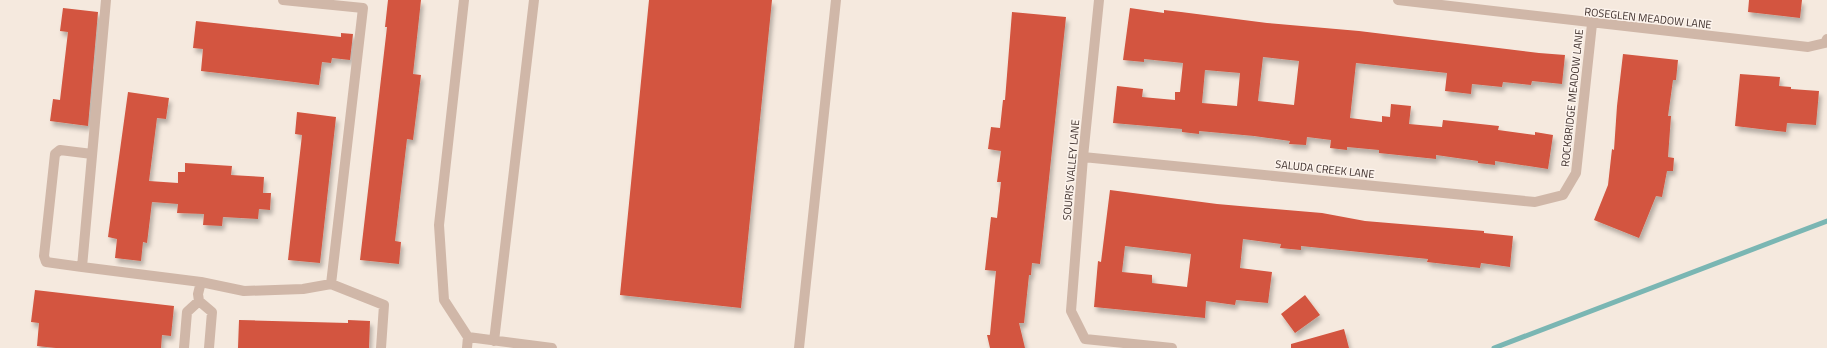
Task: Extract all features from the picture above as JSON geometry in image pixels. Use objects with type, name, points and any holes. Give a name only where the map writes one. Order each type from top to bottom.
[{"type":"street","points":[[82,267],[106,0]]},
{"type":"street","points":[[283,0],[363,8],[331,284]]},
{"type":"street","points":[[464,0],[439,225],[444,300],[468,337],[467,348]]},
{"type":"street","points":[[494,341],[534,0]]},
{"type":"street","points":[[799,348],[836,0]]},
{"type":"street","name":"SOURIS VALLEY LANE","points":[[1100,0],[1083,157],[1071,311],[1086,339],[1172,348]]},
{"type":"street","name":"ROSEGLEN MEADOW LANE","points":[[1398,0],[1592,24],[1808,47],[1826,41]]},
{"type":"street","name":"ROCKBRIDGE MEADOW LANE","points":[[1563,195],[1576,173],[1592,24]]},
{"type":"street","points":[[92,154],[60,150],[55,154],[44,256],[46,262],[201,282],[244,291],[302,289],[331,284],[384,306],[381,348]]},
{"type":"street","name":"SALUDA CREEK LANE","points":[[1083,157],[1535,202],[1563,195]]},
{"type":"street","points":[[201,282],[198,294],[199,301],[212,312],[209,348]]},
{"type":"street","points":[[184,348],[187,312],[199,301]]},
{"type":"street","points":[[468,337],[552,348]]},
{"type":"building","points":[[388,0],[421,0],[413,74],[421,75],[413,140],[407,139],[395,241],[401,242],[399,264],[360,260],[387,27],[385,27]]},
{"type":"building","points":[[649,0],[772,0],[741,308],[620,295]]},
{"type":"building","points":[[1749,0],[1802,0],[1800,18],[1748,12]]},
{"type":"building","points":[[63,8],[98,12],[88,126],[50,121],[53,99],[60,100],[68,32],[60,31]]},
{"type":"building","points":[[1130,8],[1164,13],[1164,10],[1267,23],[1359,31],[1565,55],[1562,84],[1532,81],[1531,85],[1503,82],[1502,87],[1472,84],[1471,94],[1445,91],[1447,73],[1356,63],[1350,118],[1382,122],[1382,116],[1390,117],[1391,104],[1411,106],[1409,124],[1442,127],[1443,120],[1499,126],[1498,130],[1535,135],[1535,132],[1553,135],[1548,169],[1495,161],[1495,165],[1478,163],[1478,161],[1436,155],[1436,159],[1379,153],[1379,150],[1347,147],[1347,150],[1330,148],[1331,140],[1307,137],[1306,145],[1289,144],[1290,141],[1254,136],[1199,131],[1199,134],[1182,132],[1182,129],[1113,123],[1117,86],[1143,89],[1142,97],[1175,100],[1175,92],[1180,92],[1183,63],[1144,59],[1144,62],[1123,60]],"holes":[[[1263,57],[1299,61],[1294,105],[1258,101]],[[1205,70],[1240,73],[1237,106],[1202,103]]]},
{"type":"building","points":[[1012,12],[1066,17],[1040,264],[1032,263],[1031,275],[1029,275],[1024,323],[1019,323],[1025,348],[990,348],[987,335],[990,335],[996,271],[985,270],[991,217],[997,218],[1001,182],[997,182],[1001,151],[988,149],[991,127],[1000,128],[1003,100],[1005,100]]},
{"type":"building","points":[[196,21],[341,37],[341,33],[353,34],[350,60],[332,58],[331,63],[322,62],[319,85],[201,71],[203,49],[193,48]]},
{"type":"building","points":[[1623,54],[1678,60],[1676,80],[1673,80],[1668,116],[1671,116],[1668,157],[1674,158],[1673,171],[1667,171],[1662,197],[1656,196],[1639,238],[1594,220],[1608,185],[1612,149],[1614,150]]},
{"type":"building","points":[[1740,74],[1780,77],[1779,86],[1791,87],[1791,89],[1819,91],[1816,125],[1787,123],[1786,132],[1735,126]]},
{"type":"building","points":[[128,92],[169,98],[166,119],[157,118],[149,181],[178,183],[178,172],[185,172],[185,163],[232,166],[231,175],[264,177],[263,193],[271,193],[270,210],[259,209],[258,219],[223,217],[222,226],[203,225],[204,214],[177,213],[178,204],[152,202],[147,243],[143,242],[141,261],[115,258],[117,239],[108,237]]},
{"type":"building","points":[[297,112],[336,117],[320,263],[288,260],[302,135],[295,134]]},
{"type":"building","points":[[1110,190],[1217,204],[1322,213],[1365,221],[1484,231],[1484,233],[1513,236],[1510,267],[1481,263],[1480,268],[1427,262],[1428,259],[1301,246],[1301,250],[1280,248],[1281,244],[1243,239],[1240,268],[1272,272],[1268,303],[1236,300],[1235,305],[1206,301],[1205,318],[1094,307],[1098,261],[1101,262]],"holes":[[[1125,246],[1191,254],[1187,287],[1152,283],[1152,275],[1122,272]]]},
{"type":"building","points":[[35,290],[174,306],[171,336],[162,335],[161,348],[56,348],[37,346],[39,323],[31,322]]},
{"type":"building","points":[[1305,295],[1320,315],[1295,333],[1281,314]]},
{"type":"building","points":[[239,320],[348,323],[348,320],[370,321],[369,348],[238,348]]},
{"type":"building","points":[[1344,329],[1349,348],[1291,348],[1291,344]]},
{"type":"waterway","points":[[1494,348],[1827,221]]}]
